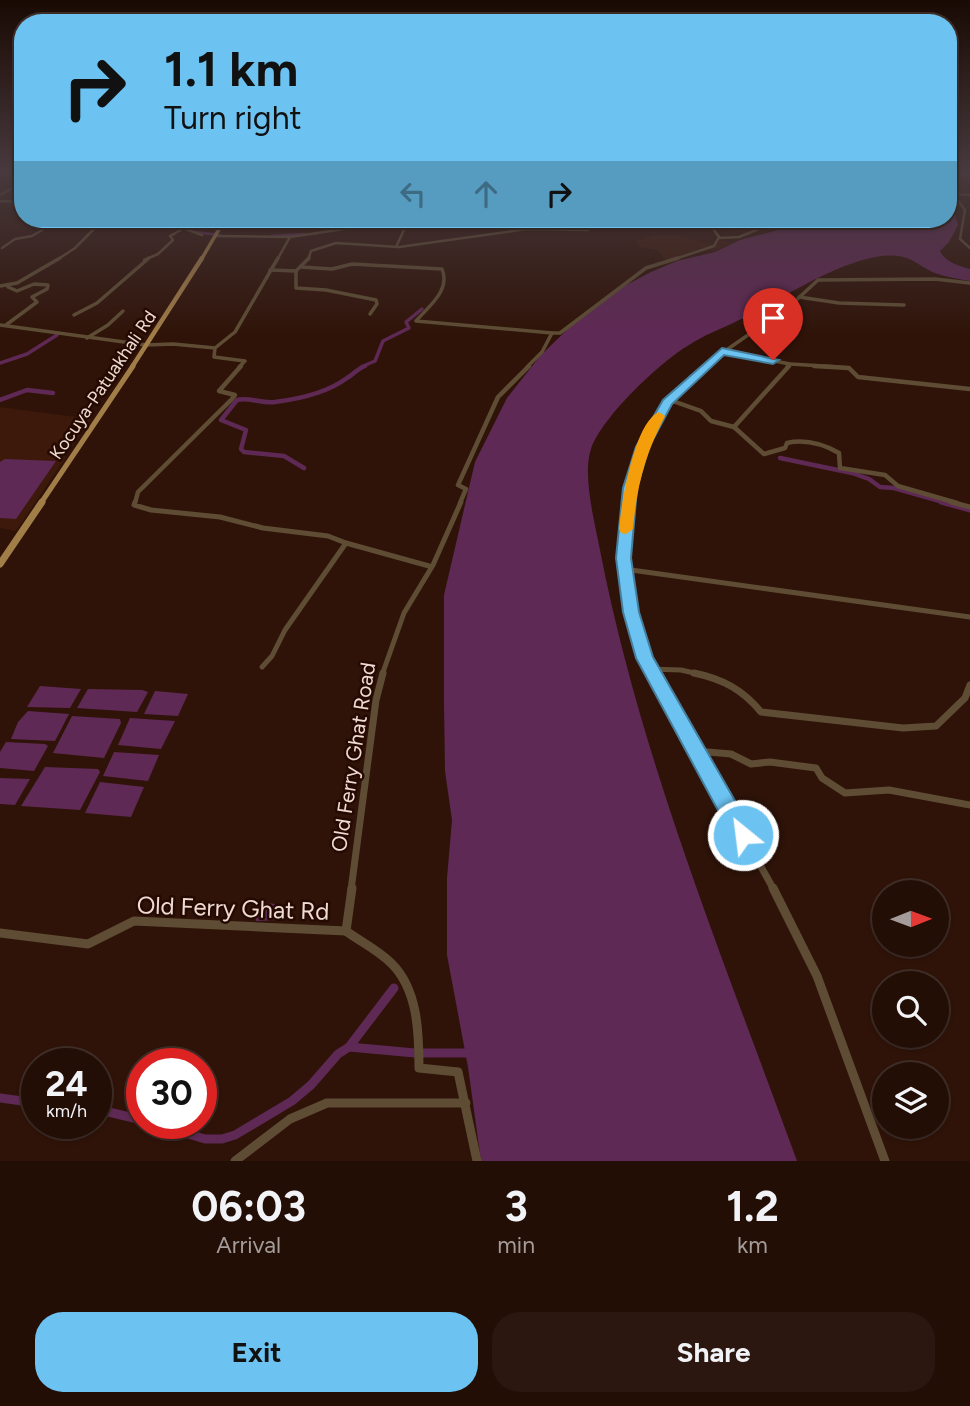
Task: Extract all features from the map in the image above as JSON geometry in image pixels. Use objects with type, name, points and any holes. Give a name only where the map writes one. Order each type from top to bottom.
[{"type":"main road","name":"Kocuya-Patuakhali Rd","points":[[0,564],[169,314],[220,228]]},
{"type":"street","points":[[963,227],[960,239],[970,248]]},
{"type":"street","points":[[2,248],[15,239],[32,236],[46,228]]},
{"type":"street","points":[[8,287],[75,248],[98,228]]},
{"type":"street","points":[[177,228],[202,235]]},
{"type":"street","points":[[216,234],[304,232],[332,228]]},
{"type":"street","points":[[216,234],[290,237],[350,228]]},
{"type":"street","points":[[396,247],[406,228]]},
{"type":"street","points":[[270,270],[296,271],[311,251],[322,246],[347,243],[396,247],[527,229],[589,228]]},
{"type":"street","points":[[712,228],[719,238]]},
{"type":"street","name":"Old Ferry Ghat Road","points":[[346,931],[376,700],[387,654],[404,613],[433,565],[466,489],[458,485],[498,397],[542,352],[552,333],[560,333],[646,268],[710,249],[719,238],[739,237],[762,228]]},
{"type":"street","points":[[74,315],[97,303],[146,257],[161,252],[173,240],[170,236],[181,230]]},
{"type":"street","points":[[3,325],[146,345],[173,344],[215,348],[235,332],[290,237]]},
{"type":"street","points":[[301,267],[332,269],[352,264],[442,269],[446,278],[444,289],[416,321],[454,327],[552,333]]},
{"type":"street","points":[[296,271],[296,288],[340,292],[376,300],[377,304],[370,314]]},
{"type":"street","points":[[885,1161],[817,976],[789,918],[649,669],[631,612],[624,569],[630,488],[643,447],[669,401],[722,351],[793,303],[822,279],[935,279],[970,283]]},
{"type":"street","points":[[0,286],[17,291],[34,284],[48,285],[47,289],[32,297],[37,302],[3,325]]},
{"type":"street","points":[[799,297],[839,303],[904,305]]},
{"type":"street","points":[[87,338],[108,325],[123,311]]},
{"type":"street","points":[[215,348],[214,357],[245,361],[219,391],[234,397],[138,492],[134,505],[151,510],[220,517],[263,528],[328,536],[346,544],[429,566]]},
{"type":"street","points":[[722,351],[790,364],[849,368],[858,377],[892,383],[970,389]]},
{"type":"street","points":[[734,427],[790,364]]},
{"type":"street","points":[[669,401],[701,411],[711,421],[734,427],[764,454],[785,448],[787,443],[794,440],[832,449],[839,453],[840,468],[885,475],[898,486],[970,507]]},
{"type":"street","points":[[262,667],[346,544]]},
{"type":"street","points":[[624,569],[970,617]]},
{"type":"street","points":[[649,669],[681,670],[715,677],[746,694],[761,712],[906,728],[936,726],[965,698],[970,685]]},
{"type":"street","points":[[696,751],[730,754],[751,764],[770,762],[816,768],[822,778],[845,793],[889,790],[970,804]]},
{"type":"street","name":"Old Ferry Ghat Rd","points":[[0,933],[89,944],[134,921],[346,931]]},
{"type":"street","points":[[346,931],[397,971],[414,1014],[420,1043],[419,1068],[458,1072],[477,1161]]},
{"type":"street","points":[[234,1161],[258,1147],[309,1106],[327,1103],[466,1103]]},
{"type":"shaded area","points":[[733,228],[753,228],[747,233],[733,231]]},
{"type":"shaded area","points":[[755,228],[783,228],[762,233]]},
{"type":"shaded area","points":[[786,228],[956,228],[940,251],[949,261],[970,269],[970,281],[935,273],[907,258],[885,256],[842,267],[818,278],[701,338],[663,364],[633,391],[607,422],[597,436],[589,459],[590,499],[595,527],[617,629],[638,706],[661,783],[713,935],[797,1161],[481,1161],[468,1067],[447,955],[447,878],[452,820],[445,771],[444,703],[444,595],[475,462],[507,398],[540,356],[574,323],[619,289],[651,272],[677,261],[715,252],[740,240]]},
{"type":"shaded area","points":[[653,236],[679,236],[715,245],[720,240],[733,243],[714,251],[702,248],[667,261],[657,250],[640,247],[635,241]]},
{"type":"shaded area","points":[[0,407],[91,419],[71,448],[66,450],[63,456],[66,457],[16,531],[0,528]]},
{"type":"shaded area","points":[[5,459],[56,461],[16,519],[0,518],[0,462]]},
{"type":"shaded area","points":[[40,686],[81,689],[70,708],[27,707]]},
{"type":"shaded area","points":[[88,689],[148,692],[137,712],[77,708]]},
{"type":"shaded area","points":[[155,691],[188,694],[178,716],[144,714]]},
{"type":"shaded area","points":[[28,711],[69,714],[55,741],[11,739],[18,722]]},
{"type":"shaded area","points":[[72,716],[120,719],[121,723],[104,758],[53,753]]},
{"type":"shaded area","points":[[130,718],[175,721],[161,749],[118,745]]},
{"type":"shaded area","points":[[6,742],[48,746],[34,771],[0,768],[0,752]]},
{"type":"shaded area","points":[[114,752],[159,755],[148,781],[103,776]]},
{"type":"shaded area","points":[[45,767],[98,769],[100,772],[80,810],[21,806]]},
{"type":"shaded area","points":[[0,778],[30,779],[15,805],[0,804]]},
{"type":"shaded area","points":[[100,782],[144,787],[131,817],[85,813]]},
{"type":"shaded area","points":[[262,902],[281,905],[279,920],[256,921],[254,907]]},
{"type":"waterway","points":[[195,232],[220,235]]},
{"type":"waterway","points":[[272,236],[304,234]]},
{"type":"waterway","points":[[361,367],[375,361],[383,341],[409,328],[406,322],[422,309]]},
{"type":"waterway","points":[[0,363],[27,354],[57,335]]},
{"type":"waterway","points":[[304,468],[284,456],[244,452],[241,449],[246,430],[221,420],[237,400],[270,402],[303,397],[331,388],[365,366]]},
{"type":"waterway","points":[[0,400],[27,390],[53,393]]},
{"type":"waterway","points":[[780,458],[852,473],[869,479],[880,487],[894,488],[947,503]]},
{"type":"waterway","points":[[941,502],[970,510]]},
{"type":"waterway","points":[[349,1047],[394,988]]},
{"type":"waterway","points":[[217,1139],[235,1135],[292,1101],[311,1085],[338,1054],[349,1047]]},
{"type":"waterway","points":[[349,1047],[415,1053],[470,1053]]},
{"type":"waterway","points":[[0,1098],[21,1101]]},
{"type":"waterway","points":[[112,1113],[126,1116]]},
{"type":"slow traffic","points":[[626,529],[630,488],[643,447],[659,416]]},
{"type":"route","points":[[743,835],[654,679],[631,612],[624,558],[630,488],[643,447],[667,402],[722,351],[773,360]]}]
